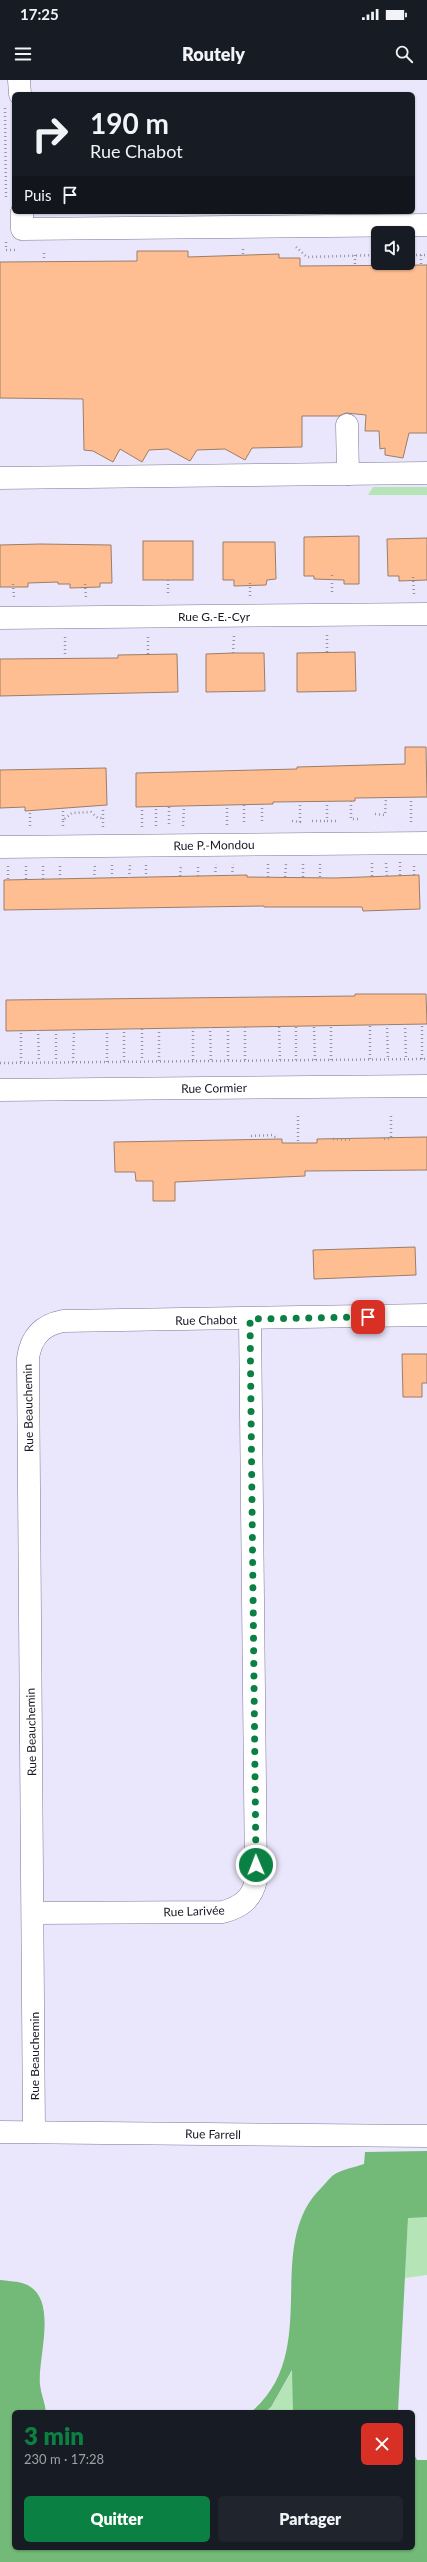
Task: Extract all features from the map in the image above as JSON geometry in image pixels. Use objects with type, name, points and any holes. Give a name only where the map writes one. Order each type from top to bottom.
[{"type":"street","points":[[19,80],[20,92]]},
{"type":"street","points":[[22,214],[22,229],[427,225]]},
{"type":"street","points":[[346,425],[348,474]]},
{"type":"street","points":[[0,478],[427,473]]},
{"type":"street","name":"Rue G.-E.-Cyr","points":[[0,618],[427,614]]},
{"type":"street","name":"Rue P.-Mondou","points":[[0,847],[427,843]]},
{"type":"street","name":"Rue Cormier","points":[[0,1090],[427,1086]]},
{"type":"street","name":"Rue Chabot","points":[[37,1333],[52,1323],[63,1321],[427,1315]]},
{"type":"street","name":"Rue Larivée","points":[[33,1913],[223,1912],[243,1904],[254,1889],[256,1864],[250,1319]]},
{"type":"street","name":"Rue Beauchemin","points":[[34,2132],[28,1358],[29,1348],[37,1333]]},
{"type":"street","name":"Rue Farrell","points":[[0,2132],[427,2136]]},
{"type":"path","points":[[242,254],[243,247]]},
{"type":"path","points":[[44,250],[44,262]]},
{"type":"path","points":[[355,255],[355,266]]},
{"type":"path","points":[[415,255],[427,255]]},
{"type":"path","points":[[421,255],[421,265]]},
{"type":"path","points":[[375,814],[385,815],[386,797]]},
{"type":"path","points":[[327,801],[327,821]]},
{"type":"path","points":[[351,801],[351,819],[359,819]]},
{"type":"path","points":[[292,821],[300,822],[300,802]]},
{"type":"path","points":[[63,809],[63,847]]},
{"type":"path","points":[[63,820],[72,813],[91,812],[98,818],[103,818]]},
{"type":"path","points":[[312,821],[339,821]]},
{"type":"path","points":[[370,1024],[370,1059]]},
{"type":"path","points":[[388,1024],[388,1059]]},
{"type":"path","points":[[405,1024],[406,1059]]},
{"type":"path","points":[[422,1024],[422,1059]]},
{"type":"path","points":[[331,1026],[331,1060]]},
{"type":"path","points":[[193,1027],[193,1061]]},
{"type":"path","points":[[210,1027],[211,1061]]},
{"type":"path","points":[[228,1027],[228,1060]]},
{"type":"path","points":[[245,1027],[246,1060]]},
{"type":"path","points":[[279,1027],[280,1060]]},
{"type":"path","points":[[296,1027],[296,1060]]},
{"type":"path","points":[[314,1027],[315,1060]]},
{"type":"path","points":[[107,1029],[107,1062]]},
{"type":"path","points":[[124,1029],[124,1061]]},
{"type":"path","points":[[142,1029],[142,1062]]},
{"type":"path","points":[[159,1029],[159,1061]]},
{"type":"path","points":[[21,1030],[21,1062]]},
{"type":"path","points":[[38,1030],[39,1062]]},
{"type":"path","points":[[56,1030],[56,1062]]},
{"type":"path","points":[[73,1062],[74,1030]]},
{"type":"path","points":[[0,1063],[427,1059]]},
{"type":"path","points":[[298,1116],[298,1143]]},
{"type":"path","points":[[384,1138],[391,1138],[391,1116]]},
{"type":"path","points":[[250,1136],[272,1135],[278,1139]]},
{"type":"path","points":[[333,1139],[353,1140]]},
{"type":"green space","points":[[373,487],[427,487],[427,495],[368,495]]},
{"type":"green space","points":[[427,2151],[427,2217],[408,2218],[398,2410],[293,2410],[292,2370],[271,2407],[267,2410],[253,2410],[273,2387],[284,2359],[289,2330],[295,2238],[304,2211],[333,2175],[364,2164],[365,2152]]},
{"type":"green space","points":[[408,2217],[427,2217],[427,2275],[405,2278]]},
{"type":"green space","points":[[0,2280],[22,2283],[34,2289],[41,2300],[44,2313],[40,2385],[46,2410],[12,2410],[12,2550],[415,2550],[415,2456],[417,2460],[427,2460],[427,2562],[0,2562]]},
{"type":"green space","points":[[293,2369],[293,2410],[267,2410],[271,2407]]},
{"type":"building","points":[[137,251],[188,251],[188,257],[279,254],[279,258],[300,258],[300,266],[371,265],[371,270],[415,270],[415,265],[427,265],[427,433],[409,433],[403,458],[385,455],[385,448],[380,449],[379,431],[365,431],[366,415],[346,413],[339,416],[302,416],[302,447],[252,448],[245,460],[225,449],[197,450],[190,461],[168,449],[149,450],[142,462],[120,449],[113,462],[93,451],[84,450],[83,399],[0,398],[0,262],[137,261]]},
{"type":"building","points":[[359,536],[359,584],[344,584],[344,580],[314,579],[314,576],[304,576],[304,537]]},
{"type":"building","points":[[427,538],[427,580],[399,581],[399,576],[388,576],[387,539]]},
{"type":"building","points":[[143,541],[193,541],[193,580],[143,580]]},
{"type":"building","points":[[223,542],[275,542],[276,579],[267,580],[266,585],[234,586],[234,580],[223,580]]},
{"type":"building","points":[[0,545],[111,545],[112,583],[100,583],[100,587],[70,588],[70,584],[58,584],[58,582],[28,583],[28,587],[0,587]]},
{"type":"building","points":[[355,652],[356,691],[297,692],[297,653]]},
{"type":"building","points":[[264,653],[265,691],[206,692],[206,654]]},
{"type":"building","points":[[177,654],[178,692],[0,696],[0,659],[118,658],[118,655]]},
{"type":"building","points":[[405,747],[426,747],[427,797],[355,798],[355,801],[273,802],[273,804],[136,807],[136,773],[297,769],[297,767],[405,764]]},
{"type":"building","points":[[106,768],[107,805],[25,811],[25,807],[0,808],[0,770]]},
{"type":"building","points":[[247,875],[247,877],[335,878],[419,875],[420,909],[363,911],[362,907],[264,906],[4,910],[4,880]]},
{"type":"building","points":[[355,994],[426,994],[427,1024],[6,1031],[6,1000],[355,996]]},
{"type":"building","points":[[427,1137],[427,1170],[305,1171],[305,1176],[175,1182],[175,1201],[153,1201],[153,1181],[136,1181],[135,1172],[115,1172],[114,1142],[282,1139],[282,1143],[317,1143],[317,1139]]},
{"type":"building","points":[[415,1247],[416,1275],[314,1279],[313,1250]]},
{"type":"building","points":[[402,1354],[427,1354],[427,1383],[422,1383],[422,1397],[403,1397]]},
{"type":"route","points":[[256,1865],[250,1319],[368,1317]]}]
